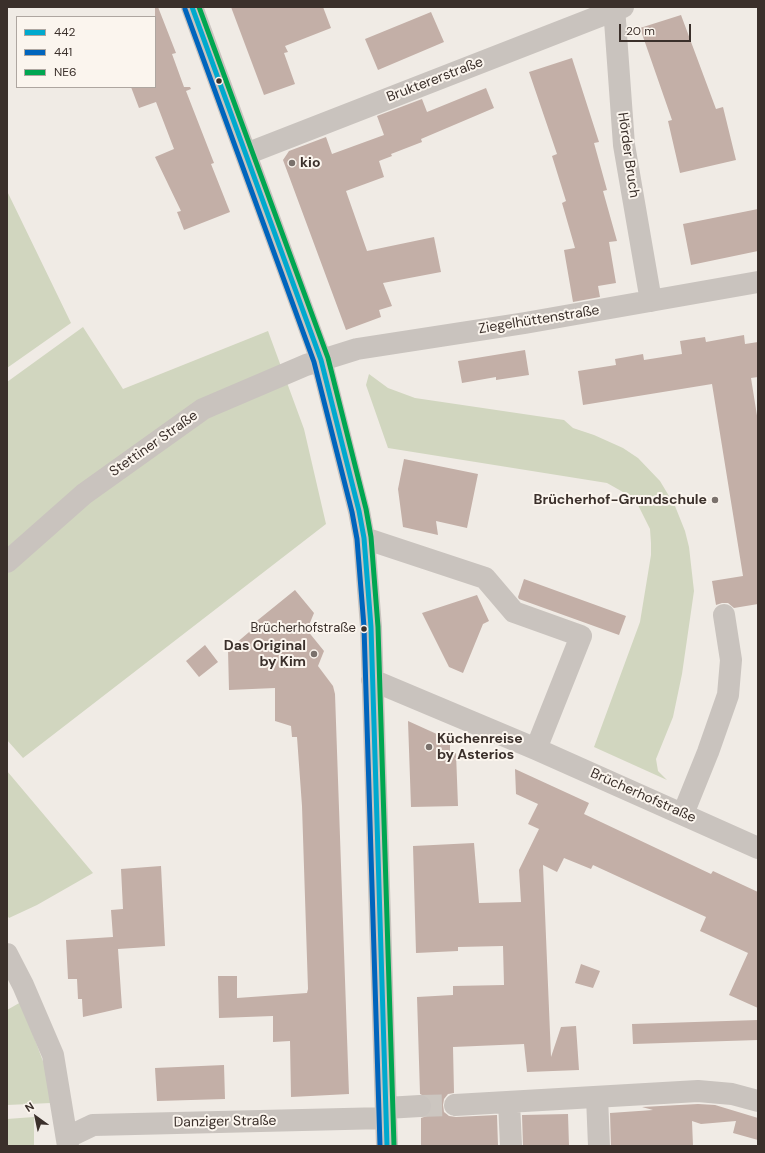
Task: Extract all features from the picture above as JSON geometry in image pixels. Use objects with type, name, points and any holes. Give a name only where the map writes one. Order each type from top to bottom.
[{"type":"street","points":[[192,7],[321,360],[359,511],[364,538],[370,627],[387,1146]]},
{"type":"street","name":"Bruktererstraße","points":[[246,154],[617,8]]},
{"type":"street","name":"Hörder Bruch","points":[[617,8],[624,145],[651,301]]},
{"type":"street","name":"Ziegelhüttenstraße","points":[[321,360],[357,349],[525,323],[758,282]]},
{"type":"street","name":"Stettiner Straße","points":[[7,562],[84,494],[203,409],[321,360]]},
{"type":"street","points":[[364,538],[485,578],[514,612],[581,636],[536,749]]},
{"type":"street","points":[[683,814],[708,752],[728,695],[731,660],[724,615]]},
{"type":"street","name":"Brücherhofstraße","points":[[372,680],[536,749],[758,848]]},
{"type":"street","points":[[7,954],[23,985],[53,1055],[68,1142]]},
{"type":"street","points":[[455,1105],[698,1091],[732,1094],[758,1101]]},
{"type":"street","points":[[597,1097],[599,1146]]},
{"type":"street","points":[[509,1102],[511,1146]]},
{"type":"street","name":"Danziger Straße","points":[[68,1142],[94,1125],[386,1113],[420,1106]]},
{"type":"green space","points":[[7,191],[71,323],[7,368]]},
{"type":"green space","points":[[83,327],[123,389],[268,331],[304,429],[326,524],[23,758],[7,740],[7,382]]},
{"type":"green space","points":[[369,374],[388,388],[415,398],[564,420],[573,428],[594,435],[623,448],[638,458],[660,481],[675,506],[685,531],[689,547],[694,591],[682,674],[673,717],[656,759],[658,771],[667,780],[594,747],[640,622],[651,555],[651,543],[650,529],[638,505],[630,496],[607,483],[388,448],[366,385]]},
{"type":"green space","points":[[7,771],[93,873],[37,905],[9,918],[7,915]]},
{"type":"green space","points":[[21,1002],[44,1064],[51,1103],[7,1105],[7,1010]]},
{"type":"green space","points":[[34,1117],[34,1146],[7,1146],[7,1119]]},
{"type":"building","points":[[155,7],[158,7],[176,53],[172,54],[184,87],[190,87],[191,89],[186,91],[214,163],[211,164],[230,212],[184,230],[177,212],[181,211],[155,157],[174,149],[156,102],[139,108],[131,88],[156,88]]},
{"type":"building","points":[[231,7],[323,7],[331,28],[285,46],[288,52],[284,53],[295,84],[264,95]]},
{"type":"building","points":[[431,12],[444,42],[378,70],[365,39]]},
{"type":"building","points":[[681,15],[716,109],[723,107],[736,160],[680,173],[668,121],[672,120],[640,28]]},
{"type":"building","points":[[572,58],[599,142],[594,143],[607,190],[603,191],[617,241],[609,242],[616,283],[598,286],[600,297],[573,302],[564,250],[575,248],[562,203],[566,201],[552,156],[557,154],[529,72]]},
{"type":"building","points":[[486,88],[494,108],[421,139],[422,142],[391,154],[392,156],[379,161],[384,177],[346,191],[367,251],[434,237],[441,272],[383,283],[392,306],[379,310],[381,317],[346,330],[283,160],[289,151],[326,137],[332,154],[384,135],[377,116],[422,99],[427,112]]},
{"type":"building","points":[[758,209],[758,251],[691,265],[683,224]]},
{"type":"building","points":[[744,335],[745,344],[758,342],[758,377],[751,378],[758,422],[758,604],[734,608],[728,603],[716,605],[712,581],[743,576],[712,384],[583,405],[578,371],[616,365],[615,359],[643,354],[644,360],[682,354],[680,341],[705,337],[706,342]]},
{"type":"building","points":[[525,350],[529,375],[496,380],[496,377],[462,383],[458,361]]},
{"type":"building","points":[[404,459],[478,474],[467,528],[436,521],[438,535],[403,527],[398,489]]},
{"type":"building","points":[[524,579],[626,616],[619,635],[519,599],[518,597]]},
{"type":"building","points":[[295,590],[314,613],[307,630],[324,651],[318,666],[333,686],[335,694],[349,1094],[291,1097],[290,1041],[273,1042],[273,1016],[219,1018],[218,976],[237,976],[237,998],[307,993],[308,989],[302,806],[297,737],[292,737],[291,726],[275,721],[275,688],[229,690],[228,650],[255,627],[253,624]]},
{"type":"building","points":[[477,595],[489,621],[483,624],[463,673],[449,667],[422,613]]},
{"type":"building","points":[[205,645],[218,662],[199,677],[186,661]]},
{"type":"building","points":[[408,721],[450,740],[450,754],[456,753],[458,806],[411,807]]},
{"type":"building","points":[[515,769],[589,803],[584,814],[711,874],[713,871],[758,892],[758,1008],[729,995],[748,953],[700,931],[706,917],[593,865],[591,869],[564,858],[557,872],[543,865],[551,1057],[561,1027],[576,1026],[579,1070],[527,1072],[524,1044],[453,1047],[454,1093],[448,1094],[444,1099],[444,1112],[449,1116],[456,1117],[497,1115],[498,1146],[421,1146],[421,1118],[427,1116],[431,1112],[432,1106],[430,1099],[420,1094],[417,997],[453,995],[453,986],[504,985],[503,946],[458,947],[458,951],[416,953],[413,846],[474,843],[479,903],[521,902],[519,870],[539,829],[528,824],[538,804],[516,794]]},
{"type":"building","points":[[161,866],[165,946],[118,949],[122,1008],[83,1017],[82,999],[78,999],[77,979],[68,979],[66,940],[113,937],[111,910],[123,909],[121,869]]},
{"type":"building","points":[[581,964],[600,971],[593,988],[575,983]]},
{"type":"building","points":[[758,1020],[758,1040],[633,1044],[632,1024]]},
{"type":"building","points":[[224,1065],[225,1099],[157,1101],[155,1068]]},
{"type":"building","points":[[698,1104],[715,1105],[758,1118],[758,1140],[733,1133],[736,1121],[701,1124],[692,1121],[693,1146],[611,1146],[610,1113],[653,1110],[642,1107]]},
{"type":"building","points":[[568,1114],[569,1146],[523,1146],[522,1115]]},
{"type":"tunnel","points":[[420,1106],[455,1105]]},
{"type":"transit line","name":"442","points":[[192,7],[321,360],[359,511],[364,538],[371,627],[387,1146]]},
{"type":"transit line","name":"NE6","points":[[199,7],[328,358],[366,509],[371,537],[378,627],[394,1146]]},
{"type":"transit line","name":"441","points":[[185,9],[314,362],[352,512],[357,539],[364,627],[380,1146]]},
{"type":"place","name":"kio","points":[[292,163]]},
{"type":"place","name":"Brücherhof-Grundschule","points":[[715,500]]},
{"type":"place","name":"Brücherhofstraße","points":[[364,629]]},
{"type":"place","name":"Das Original by Kim","points":[[314,654]]},
{"type":"place","name":"Küchenreise by Asterios","points":[[429,747]]}]
